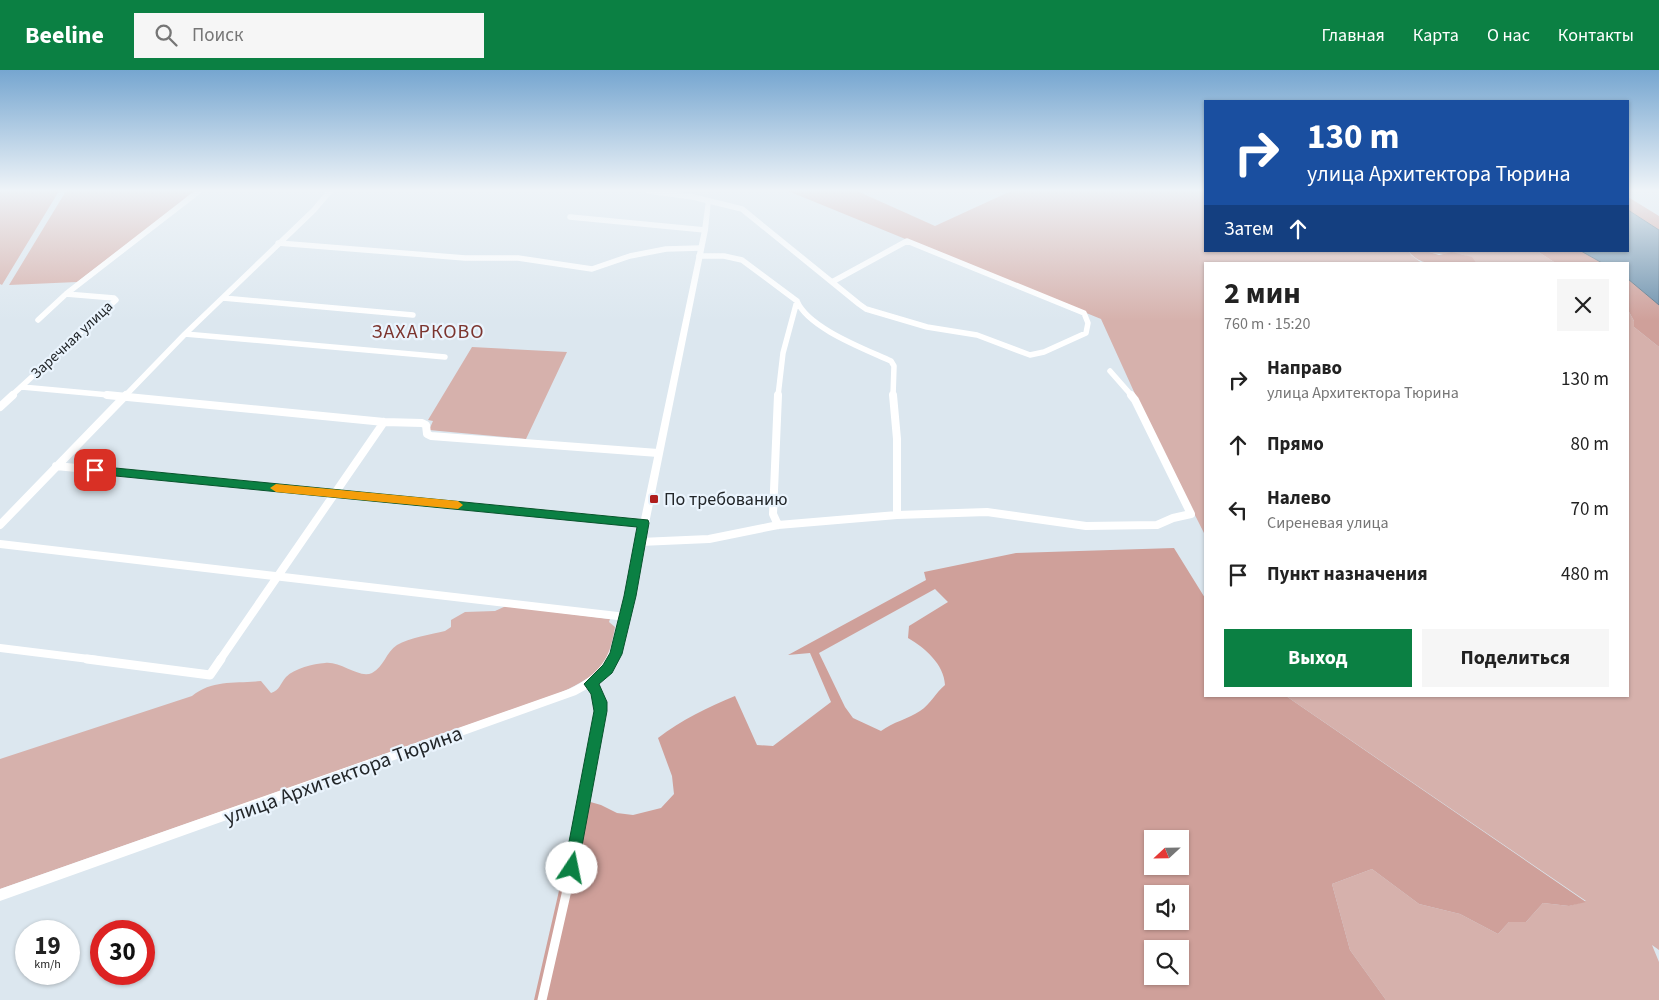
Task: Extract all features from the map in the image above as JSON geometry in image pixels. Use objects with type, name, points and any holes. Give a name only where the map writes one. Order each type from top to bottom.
[{"type":"street","name":"Заречная улица","points":[[66,294],[143,234]]},
{"type":"street","points":[[0,525],[185,334],[287,234]]},
{"type":"street","name":"улица Архитектора Тюрина","points":[[0,895],[483,725],[572,692],[590,684],[599,677],[612,662],[626,616],[704,234]]},
{"type":"street","points":[[773,234],[832,282],[866,309],[927,327],[977,335],[1030,355],[1054,349],[1086,333],[1088,329],[1088,319],[1084,314],[907,241],[856,271],[832,282]]},
{"type":"street","points":[[278,243],[465,258],[518,258],[592,270],[630,256],[666,249],[700,252],[742,260],[797,301],[800,308],[834,334],[849,343],[886,357],[894,366],[893,402],[897,439],[897,515]]},
{"type":"street","name":"Заречная улица","points":[[0,407],[116,300],[114,298],[66,294]]},
{"type":"street","points":[[38,320],[66,294]]},
{"type":"street","points":[[223,298],[413,315]]},
{"type":"street","points":[[778,525],[774,514],[775,422],[782,365],[797,301]]},
{"type":"street","points":[[185,334],[445,357]]},
{"type":"street","points":[[640,542],[709,539],[778,525],[897,515],[987,512],[1086,526],[1157,525],[1173,518],[1191,514],[1135,400],[1110,371]]},
{"type":"street","points":[[22,387],[384,422],[422,422],[426,425],[427,434],[430,436],[658,453]]},
{"type":"street","points":[[0,648],[210,675],[384,422]]},
{"type":"street","points":[[56,466],[644,523]]},
{"type":"street","points":[[0,544],[626,616]]},
{"type":"street","points":[[542,1000],[572,868],[600,711],[598,697],[590,684]]},
{"type":"shaded area","points":[[0,234],[33,234],[2,285],[0,284]]},
{"type":"shaded area","points":[[40,234],[140,234],[77,282],[9,285]]},
{"type":"shaded area","points":[[894,234],[1204,234],[1204,252],[1410,252],[1420,262],[1204,262],[1204,533],[1145,416],[1101,319]]},
{"type":"shaded area","points":[[1410,252],[1429,252],[1439,255],[1452,252],[1472,257],[1476,262],[1426,262],[1414,257]]},
{"type":"shaded area","points":[[1430,252],[1539,252],[1554,262],[1475,262],[1465,255]]},
{"type":"shaded area","points":[[1539,252],[1583,252],[1600,262],[1554,262]]},
{"type":"shaded area","points":[[1629,280],[1659,305],[1659,347],[1634,327],[1634,321],[1629,312]]},
{"type":"shaded area","points":[[1629,312],[1634,321],[1634,327],[1659,347],[1659,950],[1652,945],[1659,962],[1659,1000],[1386,1000],[1350,950],[1332,884],[1372,869],[1419,904],[1460,914],[1498,934],[1509,922],[1526,922],[1543,903],[1569,906],[1586,901],[1287,697],[1629,697]]},
{"type":"shaded area","points":[[472,347],[567,352],[526,439],[429,430],[433,421],[428,420]]},
{"type":"shaded area","points":[[1174,548],[1204,596],[1204,697],[1287,697],[1586,902],[1569,906],[1543,903],[1526,922],[1509,922],[1498,934],[1460,914],[1419,904],[1372,869],[1332,884],[1350,950],[1386,1000],[534,1000],[580,799],[601,805],[617,813],[633,815],[661,808],[674,794],[672,776],[658,738],[695,714],[735,696],[757,745],[773,746],[831,702],[810,653],[788,655],[926,580],[924,572],[1016,553]],"holes":[[[935,589],[948,602],[909,626],[908,638],[932,657],[941,670],[945,685],[920,711],[881,731],[853,718],[845,707],[819,653]]]},
{"type":"shaded area","points":[[506,606],[610,619],[609,622],[615,627],[605,661],[593,675],[562,692],[0,889],[0,759],[192,696],[208,687],[216,685],[261,681],[271,693],[294,671],[310,665],[325,663],[331,663],[361,674],[372,673],[397,645],[421,636],[445,631],[451,627],[451,620],[465,612],[495,611]]},
{"type":"water","points":[[1629,234],[1659,234],[1659,305],[1629,280],[1629,262],[1600,262],[1583,252],[1629,252]]},
{"type":"slow traffic","points":[[276,488],[458,505]]},
{"type":"place","name":"По требованию","points":[[654,499]]},
{"type":"district","name":"ЗАХАРКОВО","points":[[428,332]]},
{"type":"route","points":[[95,470],[644,523],[630,596],[616,654],[607,669],[590,684],[596,691],[600,702],[600,711],[572,868]]}]
